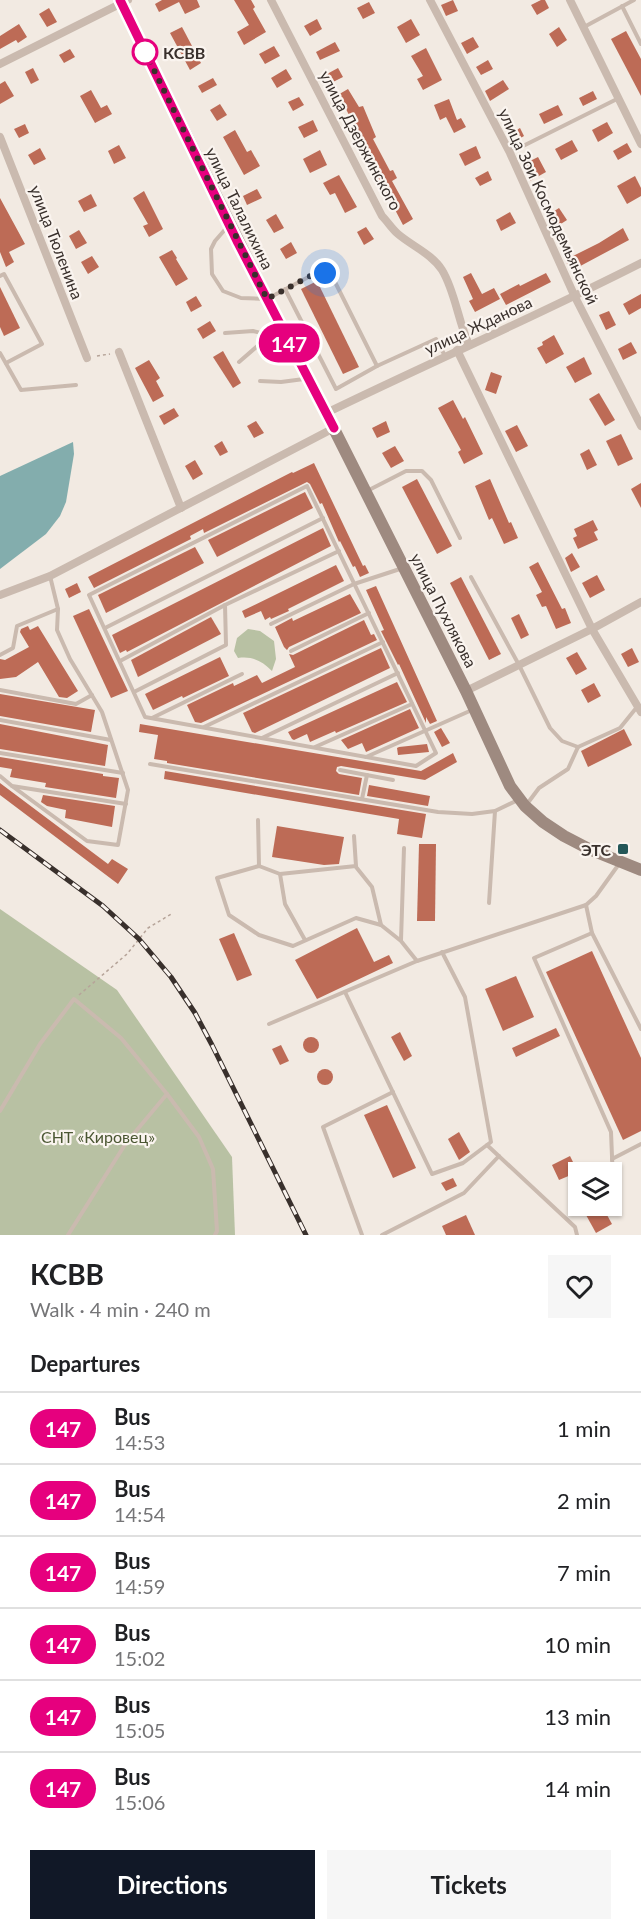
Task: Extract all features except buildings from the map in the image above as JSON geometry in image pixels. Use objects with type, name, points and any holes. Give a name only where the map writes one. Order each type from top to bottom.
[{"type":"street","name":"улица Дзержинского","points":[[271,0],[382,216],[398,234],[435,261],[442,270],[469,345]]},
{"type":"street","name":"улица Зои Космодемьянской","points":[[430,0],[510,153],[574,297],[641,426]]},
{"type":"street","points":[[570,0],[641,144]]},
{"type":"street","points":[[0,64],[123,1]]},
{"type":"street","name":"улица Талалихина","points":[[123,1],[229,224],[334,428]]},
{"type":"street","name":"улица Тюленина","points":[[0,137],[3,152],[87,358]]},
{"type":"street","name":"улица Жданова","points":[[326,413],[574,297],[641,263]]},
{"type":"street","points":[[457,350],[592,629],[639,709]]},
{"type":"street","points":[[119,352],[181,508]]},
{"type":"street","points":[[0,595],[50,576],[334,428]]},
{"type":"street","name":"улица Пухлякова","points":[[334,428],[475,709],[501,768],[522,803]]},
{"type":"street","points":[[466,691],[592,629],[641,602]]},
{"type":"street","points":[[522,803],[543,822],[564,836],[641,870]]},
{"type":"lane","points":[[584,27],[634,0]]},
{"type":"lane","points":[[622,6],[641,44]]},
{"type":"lane","points":[[510,153],[618,99]]},
{"type":"lane","points":[[229,224],[215,240],[211,249],[212,274],[223,291],[231,295],[267,299],[316,273],[332,276],[377,366]]},
{"type":"lane","points":[[0,276],[4,274],[42,344],[6,363]]},
{"type":"lane","points":[[285,289],[336,389],[377,366],[436,339],[445,356]]},
{"type":"lane","points":[[239,362],[269,336],[282,329]]},
{"type":"lane","points":[[225,333],[253,331],[269,336]]},
{"type":"lane","points":[[0,353],[21,390],[76,385]]},
{"type":"lane","points":[[260,381],[281,382],[308,378]]},
{"type":"lane","points":[[366,491],[406,471],[422,471],[431,480],[460,538]]},
{"type":"lane","points":[[307,486],[339,551],[436,753],[416,766],[145,717],[89,595],[307,486]]},
{"type":"lane","points":[[105,628],[323,518]]},
{"type":"lane","points":[[120,661],[225,606],[339,551]]},
{"type":"lane","points":[[271,624],[354,584],[404,568]]},
{"type":"lane","points":[[0,776],[87,841],[118,845],[128,790],[102,712],[70,659],[57,630],[58,609],[50,576]]},
{"type":"lane","points":[[471,577],[550,728],[562,741],[578,747]]},
{"type":"lane","points":[[134,692],[226,645],[225,606]]},
{"type":"lane","points":[[0,655],[13,648],[17,626],[58,609]]},
{"type":"lane","points":[[291,651],[369,613]]},
{"type":"lane","points":[[204,728],[383,642]]},
{"type":"lane","points":[[261,738],[398,673]]},
{"type":"lane","points":[[151,718],[242,674]]},
{"type":"lane","points":[[0,690],[76,704],[92,695]]},
{"type":"lane","points":[[314,747],[413,704]]},
{"type":"lane","points":[[366,757],[475,709]]},
{"type":"lane","points":[[150,764],[438,812],[472,813],[522,803],[539,788],[568,769],[578,747],[620,728],[639,709]]},
{"type":"lane","points":[[0,720],[111,741]]},
{"type":"lane","points":[[0,753],[123,773]]},
{"type":"lane","points":[[340,770],[393,780]]},
{"type":"lane","points":[[362,799],[367,775]]},
{"type":"lane","points":[[12,786],[126,804]]},
{"type":"lane","points":[[489,903],[495,810]]},
{"type":"lane","points":[[258,819],[259,866]]},
{"type":"lane","points":[[354,836],[356,866],[372,887],[381,925]]},
{"type":"lane","points":[[401,941],[404,848]]},
{"type":"lane","points":[[269,1024],[417,961],[586,905],[596,896],[620,862]]},
{"type":"lane","points":[[356,866],[280,874],[259,866],[217,878],[229,915],[259,935],[293,946],[356,918],[381,925],[401,941],[417,961]]},
{"type":"lane","points":[[280,874],[285,904],[306,940]]},
{"type":"lane","points":[[586,905],[592,933],[641,1029]]},
{"type":"lane","points":[[592,933],[534,958],[611,1132],[612,1162]]},
{"type":"lane","points":[[345,992],[432,1174],[463,1163],[491,1142],[465,997],[442,952]]},
{"type":"lane","points":[[0,1111],[40,1044],[74,999],[121,1038],[199,1137],[213,1169],[218,1231],[215,1235]]},
{"type":"lane","points":[[362,1235],[323,1127],[393,1092]]},
{"type":"lane","points":[[68,1235],[126,1143],[167,1094]]},
{"type":"lane","points":[[612,1159],[641,1144]]},
{"type":"lane","points":[[487,1145],[575,1227],[578,1235]]},
{"type":"lane","points":[[382,1235],[464,1193],[499,1156]]},
{"type":"path","points":[[87,358],[119,352]]},
{"type":"path","points":[[74,999],[127,954],[148,928],[173,913]]},
{"type":"green space","points":[[248,629],[260,631],[274,641],[276,659],[272,671],[257,660],[238,658],[234,651],[237,638]]},
{"type":"green space","name":"СНТ «Кировец»","points":[[0,909],[117,990],[232,1157],[235,1235],[0,1235]]},
{"type":"water","points":[[73,442],[74,454],[66,502],[60,516],[46,534],[0,569],[0,476]]},
{"type":"railway","points":[[0,830],[103,906],[139,939],[171,977],[195,1013],[212,1045],[306,1235]]},
{"type":"bus line","name":"147","points":[[120,0],[238,243],[334,428]]},
{"type":"place","name":"КСВВ","points":[[145,52]]},
{"type":"place","name":"ЭТС","points":[[623,849]]},
{"type":"route","points":[[145,52],[267,299],[316,273],[325,273]]}]
